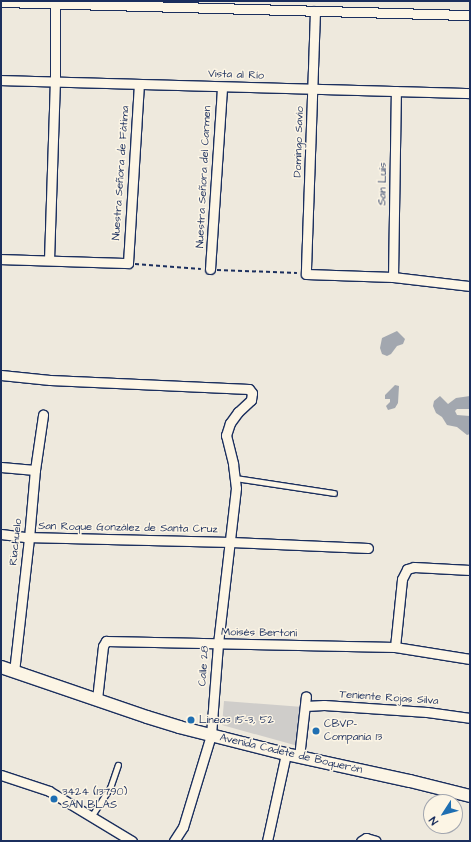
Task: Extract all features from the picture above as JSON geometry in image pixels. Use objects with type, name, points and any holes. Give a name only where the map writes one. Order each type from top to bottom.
[{"type":"main road","name":"Avenida Cadete de Boquerón","points":[[1,667],[147,717],[211,735],[286,754],[410,781],[470,796]]},
{"type":"street","points":[[1,2],[54,4],[208,4],[315,11],[470,15]]},
{"type":"street","points":[[1,259],[49,260],[54,82],[54,4]]},
{"type":"street","name":"Domingo Savio","points":[[315,11],[314,89],[306,274],[393,277]]},
{"type":"street","name":"Vista al Río","points":[[1,80],[470,93]]},
{"type":"street","name":"Nuestra Señora de Fátima","points":[[49,260],[128,263],[139,84]]},
{"type":"street","name":"Nuestra Señora del Carmen","points":[[210,269],[222,87]]},
{"type":"street","name":"San Luís","points":[[393,277],[396,91]]},
{"type":"street","points":[[393,277],[470,286]]},
{"type":"street","name":"Calle 28","points":[[1,376],[50,380],[249,389],[252,397],[230,423],[226,435],[236,478],[236,488],[231,542],[218,644],[211,735],[183,827],[174,841]]},
{"type":"street","name":"Riachuelo","points":[[14,672],[35,470],[43,415]]},
{"type":"street","points":[[1,467],[35,470]]},
{"type":"street","name":"San Roque González de Santa Cruz","points":[[1,534],[29,538],[231,542],[368,548]]},
{"type":"street","points":[[396,647],[402,579],[407,569],[414,567],[470,570]]},
{"type":"street","name":"Moisés Bertoni","points":[[97,700],[103,646],[106,641],[396,647],[470,658]]},
{"type":"street","points":[[299,757],[306,696]]},
{"type":"street","name":"Teniente Rojas Silva","points":[[305,706],[324,705],[427,712],[470,718]]},
{"type":"street","points":[[267,841],[286,754]]},
{"type":"street","points":[[1,775],[43,788],[132,841]]},
{"type":"street","points":[[363,839],[376,841]]},
{"type":"lane","points":[[236,478],[279,483],[334,493]]},
{"type":"lane","points":[[91,817],[110,788],[118,765]]},
{"type":"shaded area","points":[[397,331],[405,339],[403,344],[397,346],[391,354],[387,356],[382,354],[380,348],[382,338]]},
{"type":"shaded area","points":[[395,385],[399,386],[398,403],[395,408],[388,410],[386,406],[390,402],[390,399],[385,399],[385,395]]},
{"type":"shaded area","points":[[440,396],[448,404],[456,398],[470,396],[470,409],[457,409],[455,411],[457,415],[470,416],[470,434],[467,435],[457,427],[447,425],[442,417],[436,413],[433,406],[434,401]]},
{"type":"shaded area","points":[[224,701],[303,707],[298,746],[222,725]]},
{"type":"place","name":"Líneas 15-3, 52","points":[[191,720]]},
{"type":"place","name":"CBVP- Companía 13","points":[[316,731]]},
{"type":"place","name":"3424 (13790) SAN BLAS","points":[[54,799]]}]
